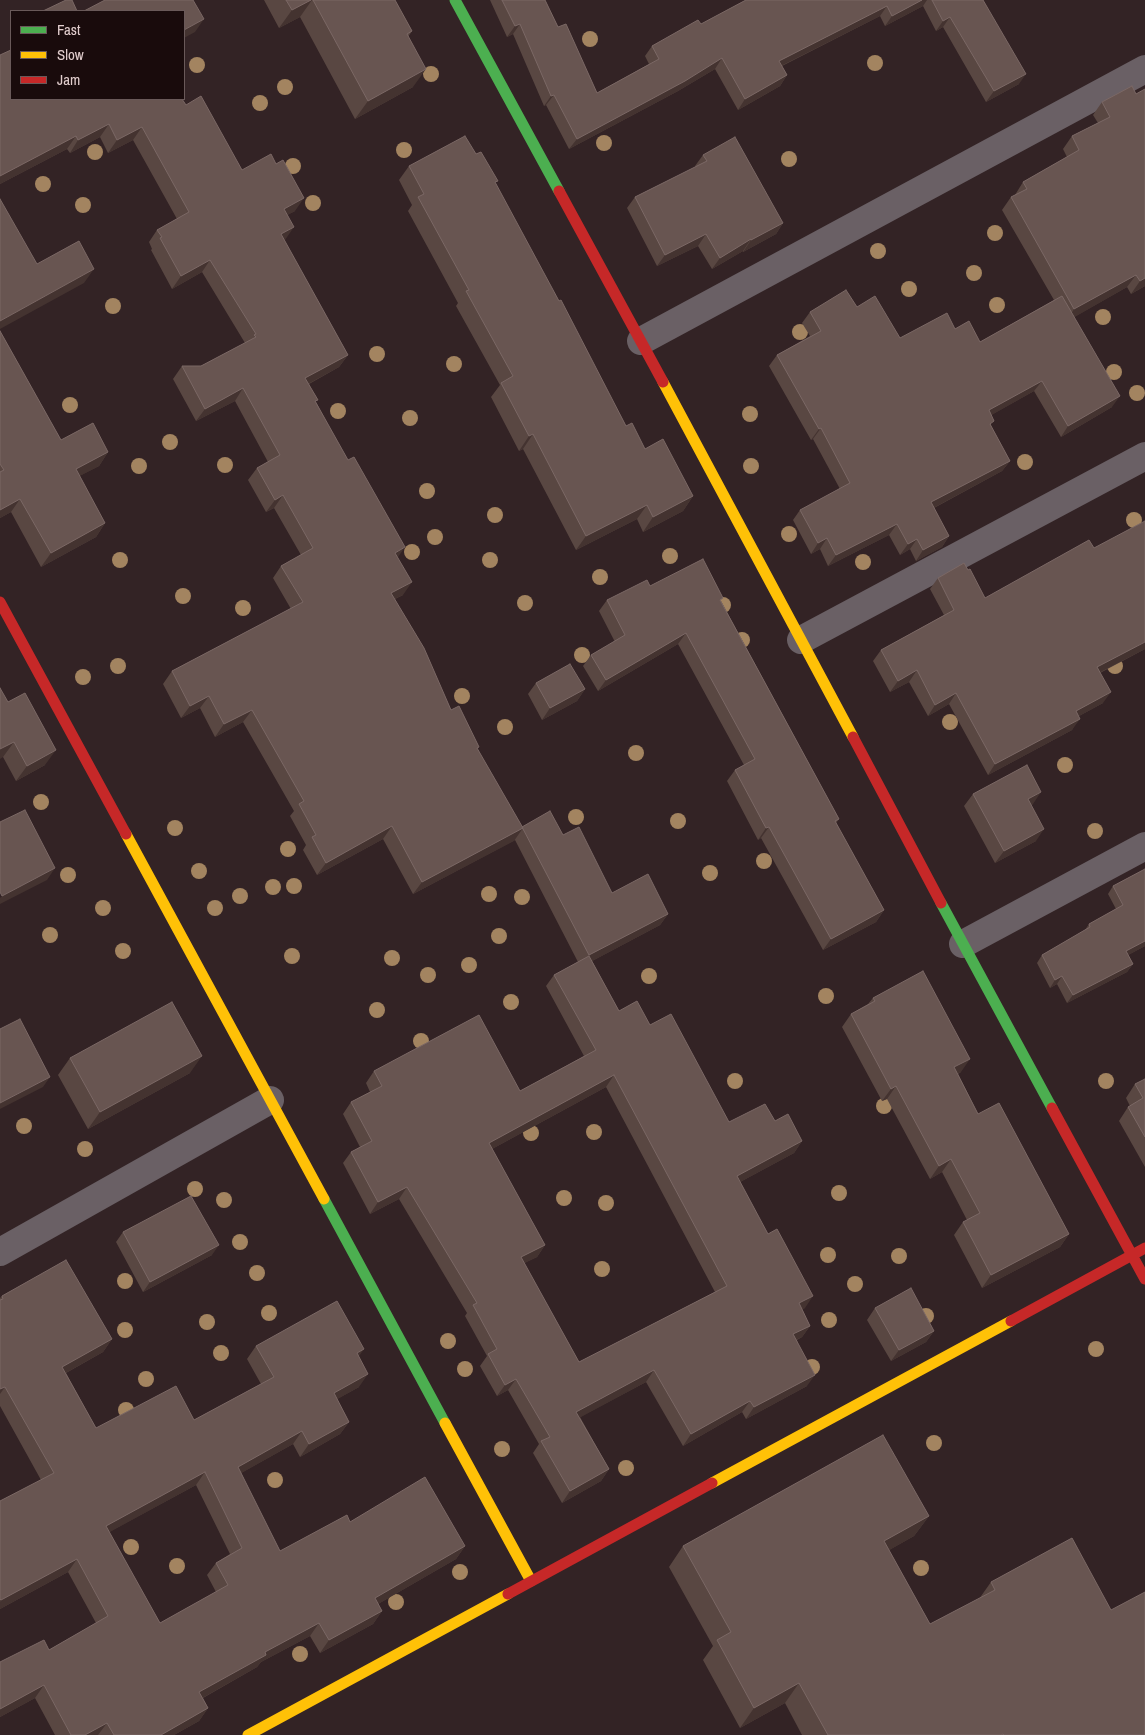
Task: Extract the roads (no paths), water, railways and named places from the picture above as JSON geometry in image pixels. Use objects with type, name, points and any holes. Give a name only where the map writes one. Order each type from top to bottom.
[{"type":"street","points":[[454,0],[641,341],[963,944],[1145,1279]]},
{"type":"street","points":[[641,341],[1145,69]]},
{"type":"street","points":[[801,640],[1145,456]]},
{"type":"street","points":[[0,602],[531,1581]]},
{"type":"street","points":[[963,944],[1145,846]]},
{"type":"street","points":[[0,1252],[270,1100]]},
{"type":"street","points":[[248,1735],[1145,1248]]}]
